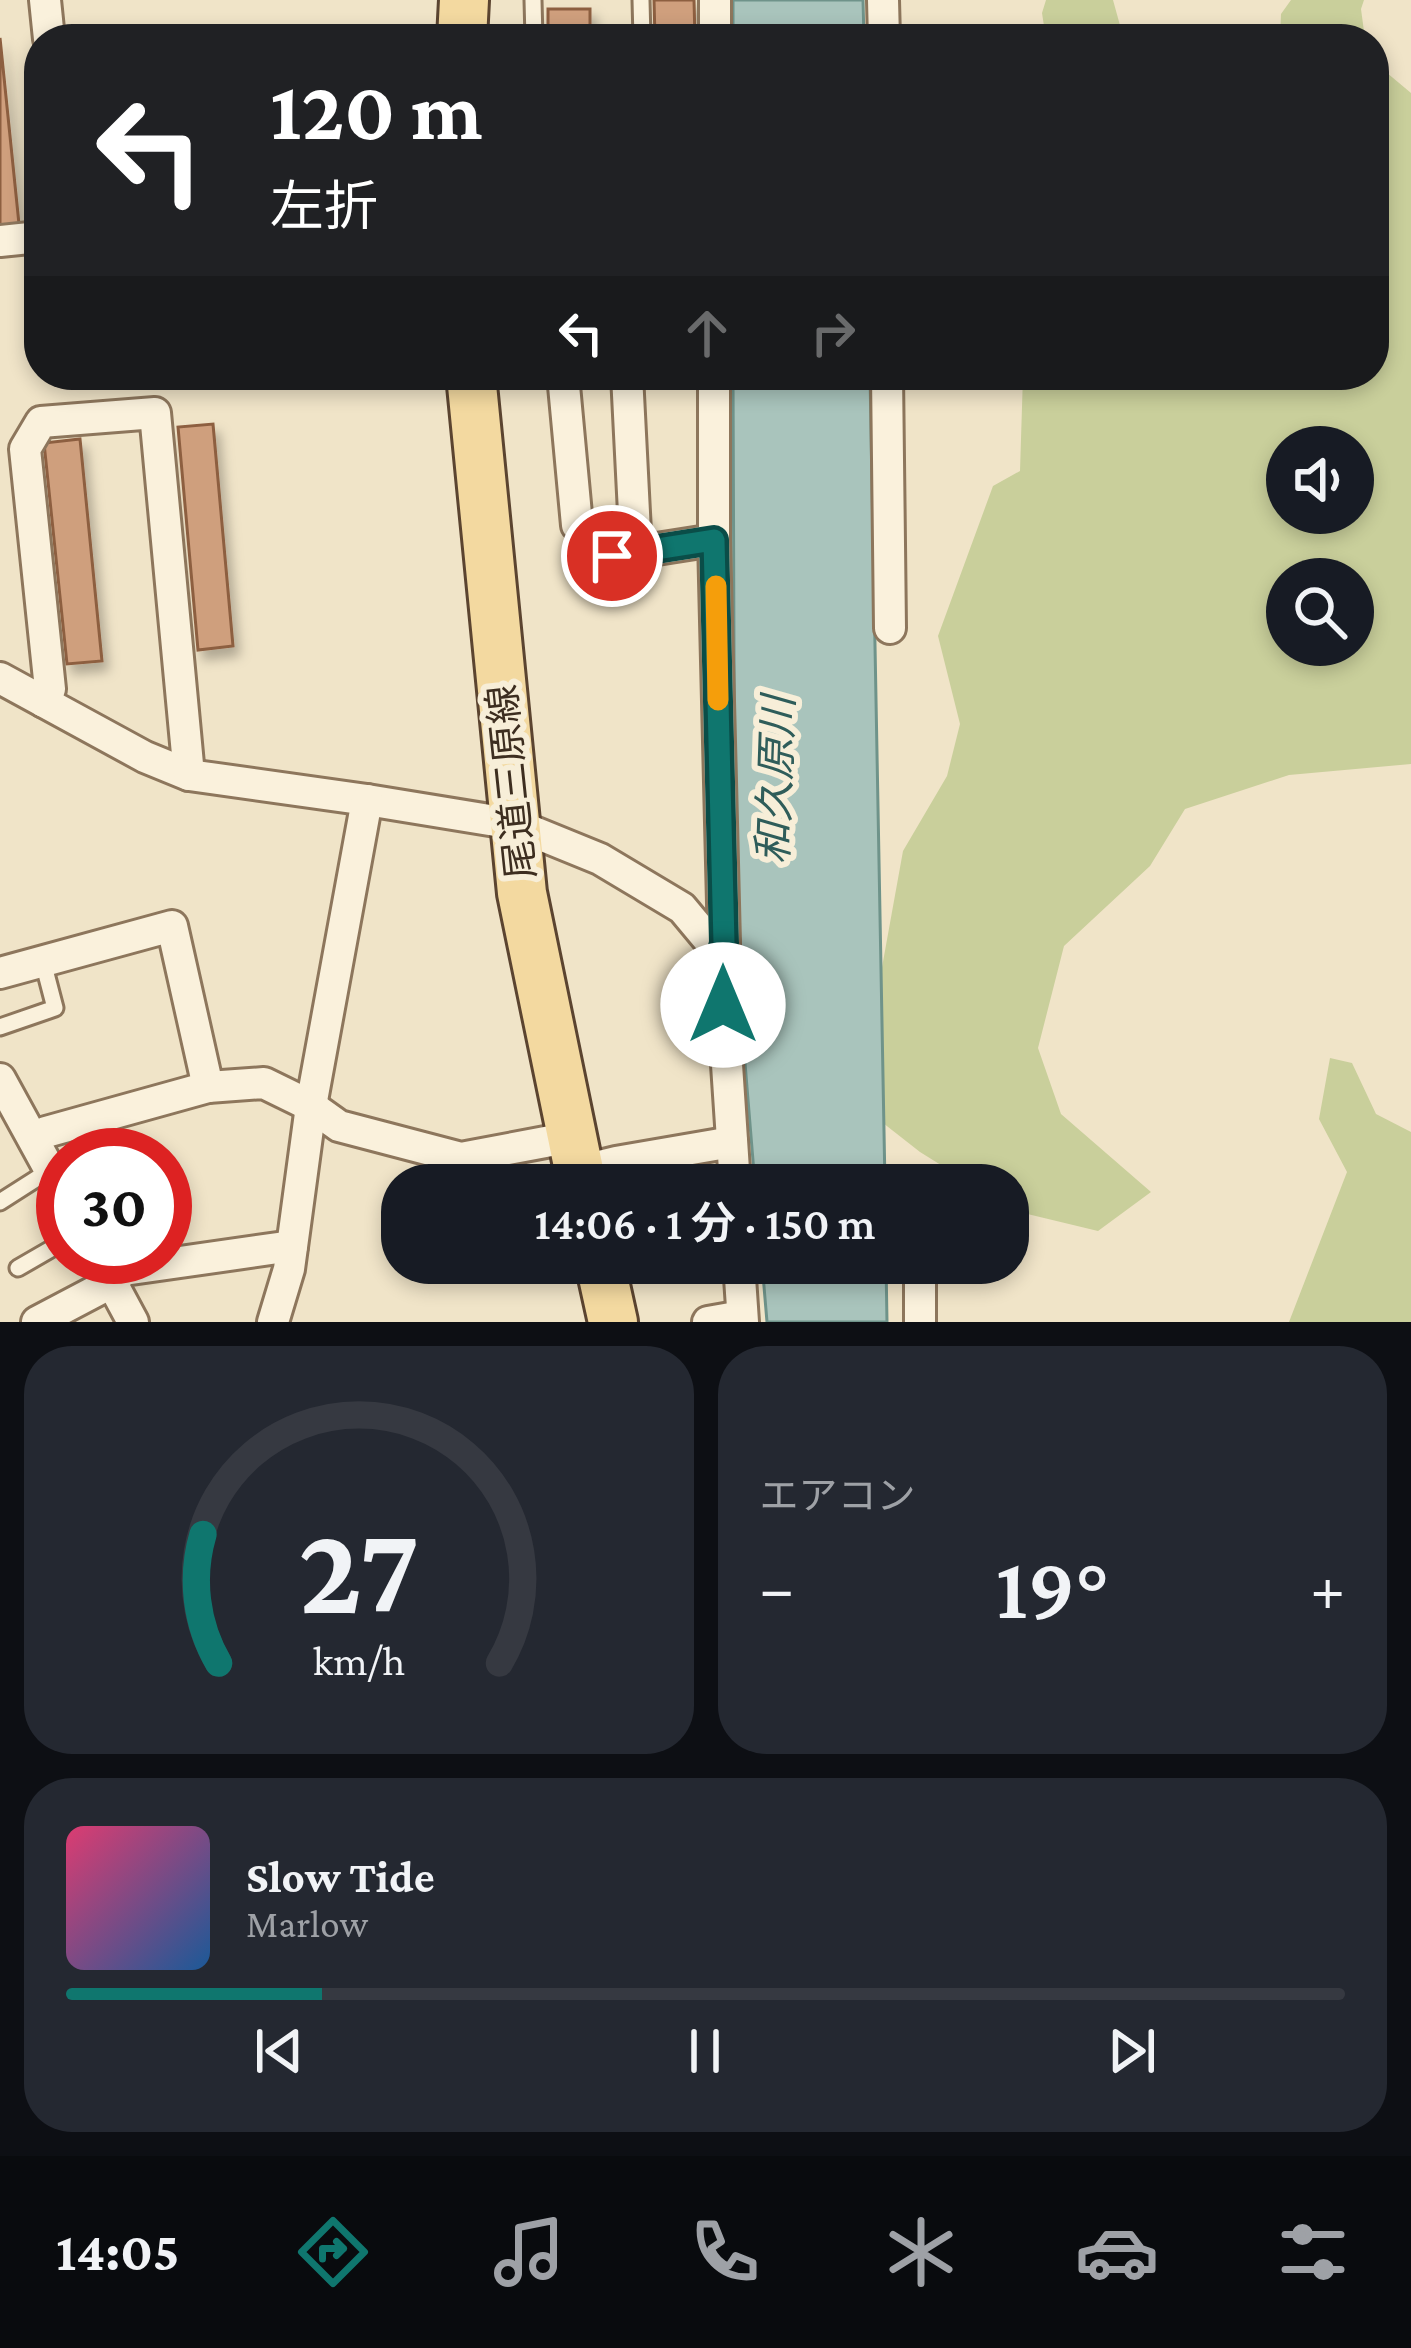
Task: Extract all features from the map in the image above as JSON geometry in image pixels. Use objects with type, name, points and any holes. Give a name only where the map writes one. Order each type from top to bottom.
[{"type":"main road","name":"尾道三原線","points":[[472,390],[522,892],[578,1164]]},
{"type":"main road","points":[[605,1284],[613,1322]]},
{"type":"street","points":[[564,390],[577,525],[612,556],[714,540]]},
{"type":"street","points":[[628,390],[636,552]]},
{"type":"street","points":[[714,390],[724,943],[720,959],[733,1164]]},
{"type":"street","points":[[887,390],[890,628]]},
{"type":"street","points":[[44,702],[50,689],[25,448],[41,422],[155,412],[189,775]]},
{"type":"street","points":[[0,679],[145,757],[189,775],[514,824],[600,860],[682,908],[712,944],[724,943]]},
{"type":"street","points":[[273,1322],[289,1269],[311,1106],[367,800]]},
{"type":"street","points":[[0,973],[172,926],[208,1087]]},
{"type":"street","points":[[0,1079],[36,1144]]},
{"type":"street","points":[[34,1140],[46,1132],[208,1087],[264,1083],[339,1126],[461,1157],[616,1162],[732,1142]]},
{"type":"street","points":[[192,1260],[292,1246]]},
{"type":"street","points":[[37,1322],[87,1284]]},
{"type":"street","points":[[113,1284],[133,1322]]},
{"type":"street","points":[[708,1322],[743,1319],[740,1284]]},
{"type":"street","points":[[920,1284],[920,1322]]},
{"type":"lane","points":[[0,1027],[55,1008],[43,962]]},
{"type":"lane","points":[[0,1202],[36,1189]]},
{"type":"lane","points":[[18,1268],[36,1258]]},
{"type":"green space","points":[[1046,0],[1113,0],[1120,24],[1044,24]]},
{"type":"green space","points":[[1291,0],[1364,0],[1363,24],[1281,24],[1281,14]]},
{"type":"green space","points":[[1389,75],[1411,93],[1411,764],[1289,775],[1185,809],[1150,866],[1064,946],[1038,1048],[1061,1114],[1151,1192],[1098,1231],[1029,1214],[1029,1164],[939,1164],[883,1123],[875,1006],[903,851],[947,776],[960,724],[938,636],[993,486],[1020,471],[1023,390],[1389,390]]},
{"type":"green space","points":[[1330,1058],[1352,1063],[1376,1114],[1411,1132],[1411,1322],[1289,1322],[1347,1172],[1319,1119]]},
{"type":"water","points":[[733,0],[863,0],[864,24],[733,24]]},
{"type":"water","name":"和久原川","points":[[733,390],[870,390],[885,1164],[753,1164],[735,941]]},
{"type":"water","points":[[764,1284],[886,1284],[887,1322],[767,1322]]},
{"type":"building","points":[[654,0],[694,0],[695,24],[655,24]]},
{"type":"building","points":[[548,9],[590,9],[590,24],[548,24]]},
{"type":"building","points":[[0,38],[19,224],[0,226]]},
{"type":"building","points":[[213,424],[233,646],[198,650],[178,427]]},
{"type":"building","points":[[80,439],[102,661],[67,664],[44,443]]},
{"type":"slow traffic","points":[[716,586],[718,700]]},
{"type":"route","points":[[612,556],[714,540],[723,1005]]}]
